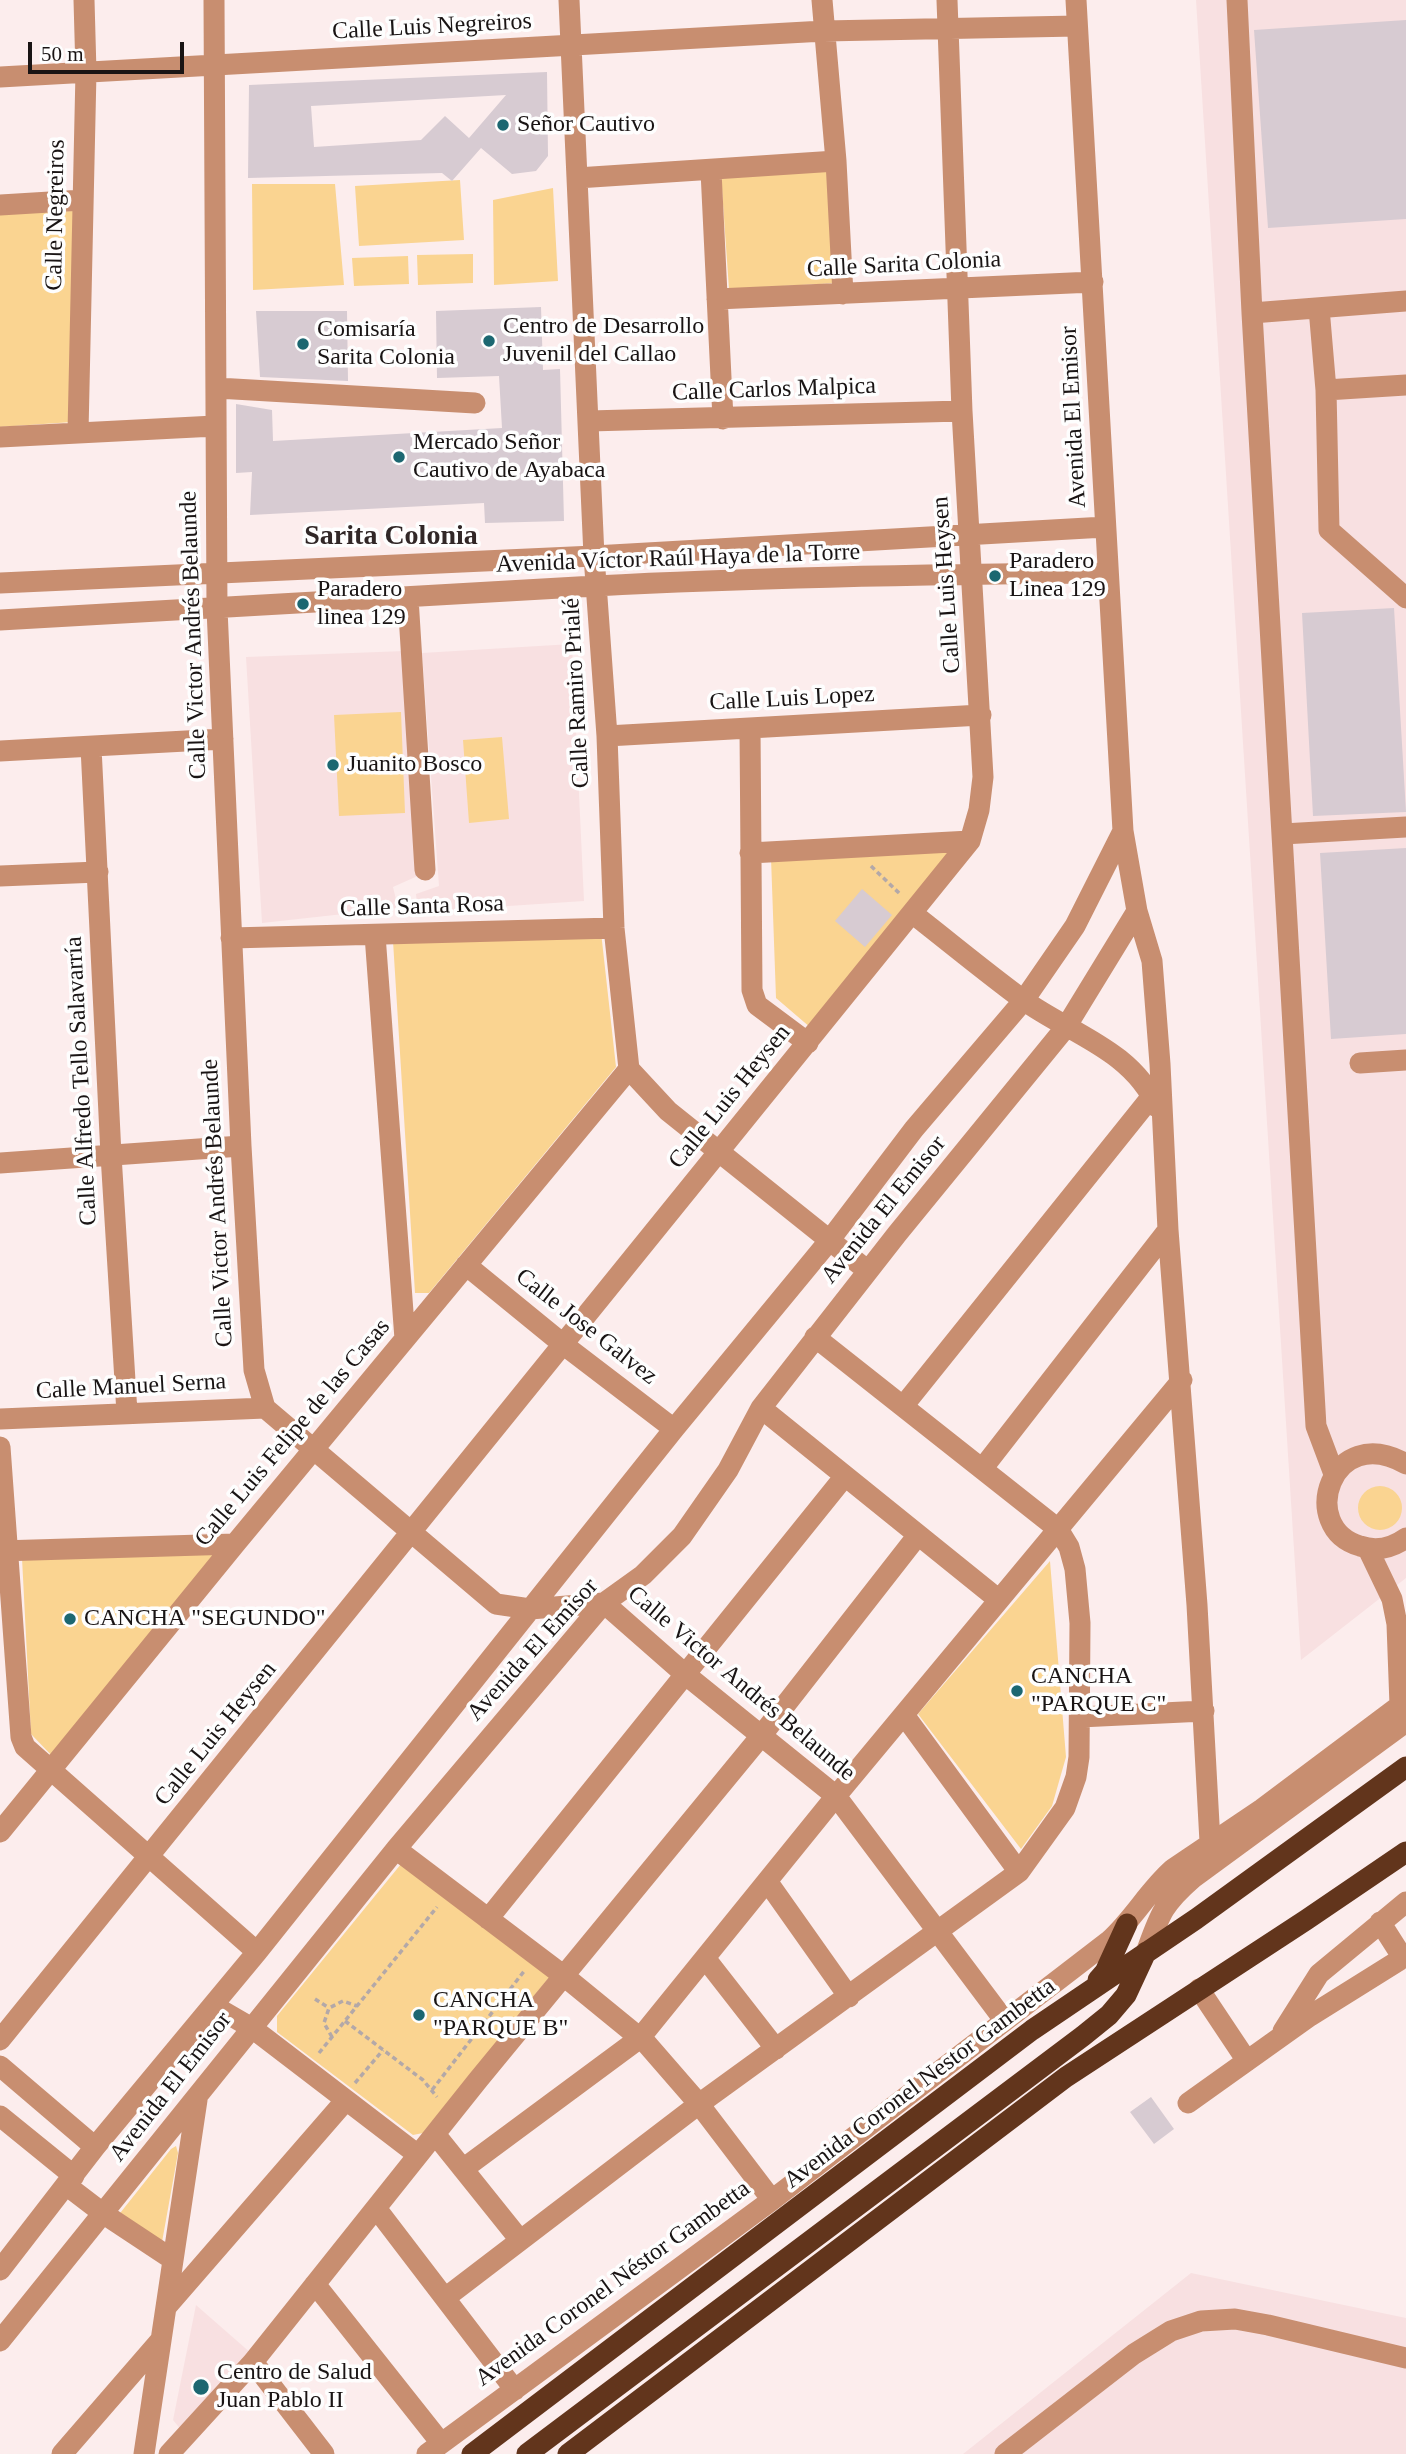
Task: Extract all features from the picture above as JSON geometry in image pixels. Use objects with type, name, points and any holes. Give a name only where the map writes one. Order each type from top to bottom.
[{"type":"highway","name":"Avenida Coronel Nestor Gambetta","points":[[472,2454],[1021,2039],[1147,1950],[1196,1919],[1406,1767]]},
{"type":"highway","points":[[568,2454],[1066,2077],[1406,1852]]},
{"type":"highway","points":[[1087,1992],[1105,1972],[1128,1924]]},
{"type":"highway","points":[[527,2454],[1109,2015],[1126,1995],[1147,1950]]},
{"type":"street","name":"Calle Negreiros","points":[[78,432],[86,72],[84,0]]},
{"type":"street","name":"Calle Victor Andrés Belaunde","points":[[214,0],[217,609],[241,1146],[254,1370],[265,1408],[496,1604],[530,1609],[604,1603],[686,1675],[836,1796],[1003,2020]]},
{"type":"street","name":"Calle Ramiro Prialé","points":[[569,0],[594,556],[607,736],[614,928],[629,1069]]},
{"type":"street","points":[[822,0],[836,161],[843,293]]},
{"type":"street","name":"Calle Luis Heysen","points":[[0,2040],[808,1043],[909,906],[970,841],[979,810],[983,777],[962,411],[947,0]]},
{"type":"street","name":"Avenida El Emisor","points":[[0,2341],[396,1849],[604,1603],[643,1575],[682,1536],[728,1470],[761,1408],[1066,1027],[1137,911],[1123,831],[1076,0]]},
{"type":"street","points":[[1237,0],[1252,313],[1316,1426],[1334,1474]]},
{"type":"street","name":"Calle Luis Negreiros","points":[[0,77],[824,31],[1077,26]]},
{"type":"street","points":[[577,178],[836,161]]},
{"type":"street","points":[[711,171],[723,419]]},
{"type":"street","points":[[0,205],[83,200]]},
{"type":"street","name":"Calle Sarita Colonia","points":[[716,299],[1093,282]]},
{"type":"street","points":[[1252,313],[1406,301]]},
{"type":"street","points":[[1319,307],[1326,390],[1329,530],[1406,598]]},
{"type":"street","points":[[1326,390],[1406,385]]},
{"type":"street","points":[[217,388],[475,403]]},
{"type":"street","name":"Calle Carlos Malpica","points":[[589,421],[962,411]]},
{"type":"street","points":[[0,437],[215,426]]},
{"type":"street","name":"Avenida Víctor Raúl Haya de la Torre","points":[[0,583],[594,556],[1105,527]]},
{"type":"street","name":"Avenida Víctor Raúl Haya de la Torre","points":[[0,620],[597,586],[971,574],[1107,573]]},
{"type":"street","points":[[408,597],[425,870]]},
{"type":"street","name":"Calle Luis Lopez","points":[[607,736],[981,715]]},
{"type":"street","points":[[750,728],[752,990],[757,1005],[808,1043]]},
{"type":"street","points":[[0,751],[223,739]]},
{"type":"street","name":"Calle Alfredo Tello Salavarría","points":[[91,747],[127,1413]]},
{"type":"street","points":[[1283,834],[1406,827]]},
{"type":"street","name":"Avenida El Emisor","points":[[0,2270],[95,2147],[214,2006],[674,1429],[829,1241],[914,1129],[1024,1000],[1075,926],[1123,831]]},
{"type":"street","points":[[750,853],[970,841]]},
{"type":"street","points":[[0,876],[98,872]]},
{"type":"street","points":[[909,906],[1024,1000],[1066,1027],[1098,1042],[1112,1053],[1145,1085],[1162,1121]]},
{"type":"street","points":[[1137,911],[1152,961],[1168,1230],[1182,1380],[1204,1711],[1210,1842]]},
{"type":"street","name":"Calle Santa Rosa","points":[[231,938],[614,928]]},
{"type":"street","points":[[375,935],[405,1339]]},
{"type":"street","points":[[1360,1063],[1406,1060]]},
{"type":"street","points":[[629,1069],[668,1111],[868,1271]]},
{"type":"street","name":"Calle Luis Felipe de las Casas","points":[[0,1832],[629,1069]]},
{"type":"street","points":[[904,1405],[1152,1096]]},
{"type":"street","points":[[0,1163],[241,1146]]},
{"type":"street","points":[[982,1469],[1168,1230]]},
{"type":"street","name":"Calle Jose Galvez","points":[[466,1265],[564,1345],[674,1429]]},
{"type":"street","points":[[445,2298],[699,2105],[1019,1872],[1065,1808],[1076,1777],[1080,1717],[1080,1623],[1075,1569],[1069,1546],[1058,1529],[904,1405],[815,1338]]},
{"type":"street","points":[[463,2169],[639,2038],[1182,1380]]},
{"type":"street","name":"Calle Manuel Serna","points":[[0,1419],[265,1408]]},
{"type":"street","points":[[761,1408],[999,1600]]},
{"type":"street","points":[[0,1447],[4,1551],[21,1737],[25,1747],[257,1952]]},
{"type":"street","points":[[1406,1464],[1392,1456],[1376,1452],[1345,1462],[1334,1474],[1328,1489],[1327,1506],[1331,1521],[1347,1540],[1368,1549],[1383,1549],[1406,1538]]},
{"type":"street","points":[[488,1919],[845,1476]]},
{"type":"street","points":[[169,2454],[253,2362],[435,2134],[761,1736],[918,1535]]},
{"type":"street","points":[[4,1551],[235,1544]]},
{"type":"street","points":[[1147,1950],[1161,1912],[1170,1898],[1404,1710],[1401,1621],[1368,1549]]},
{"type":"street","name":"Avenida Coronel Néstor Gambetta","points":[[434,2449],[772,2200],[1128,1924],[1161,1880],[1210,1842],[1404,1710]]},
{"type":"street","points":[[1080,1717],[1204,1711]]},
{"type":"street","points":[[904,1714],[1019,1872]]},
{"type":"street","points":[[396,1849],[564,1976],[639,2038],[699,2105],[772,2200]]},
{"type":"street","points":[[767,1881],[849,1997]]},
{"type":"street","points":[[1280,2036],[1319,1974],[1406,1902]]},
{"type":"street","points":[[1188,2103],[1280,2036],[1404,1957],[1380,1922]]},
{"type":"street","points":[[705,1958],[776,2049]]},
{"type":"street","points":[[1199,1989],[1247,2061]]},
{"type":"street","points":[[214,2006],[350,2092],[418,2155]]},
{"type":"street","points":[[0,2066],[95,2147]]},
{"type":"street","points":[[167,2306],[350,2092]]},
{"type":"street","points":[[144,2454],[198,2096]]},
{"type":"street","points":[[0,2116],[104,2214],[172,2259]]},
{"type":"street","points":[[435,2134],[520,2240]]},
{"type":"street","points":[[376,2208],[515,2390]]},
{"type":"street","points":[[315,2284],[434,2449]]},
{"type":"street","points":[[1005,2454],[1134,2354],[1171,2331],[1200,2321],[1235,2319],[1406,2358]]},
{"type":"street","points":[[62,2454],[160,2341]]},
{"type":"street","points":[[253,2362],[324,2454]]},
{"type":"path","points":[[862,858],[909,906]]},
{"type":"path","points":[[317,2055],[445,1897]]},
{"type":"path","points":[[432,2090],[529,1964]]},
{"type":"path","points":[[315,1999],[329,2008]]},
{"type":"path","points":[[332,2037],[324,2023],[329,2008],[343,2001],[357,2006]]},
{"type":"path","points":[[345,2021],[432,2090],[443,2104]]},
{"type":"path","points":[[350,2092],[383,2050]]},
{"type":"shaded area","points":[[1196,0],[1406,0],[1406,1578],[1301,1660]]},
{"type":"shaded area","points":[[832,167],[837,283],[729,289],[721,175]]},
{"type":"shaded area","points":[[460,180],[464,240],[359,246],[355,186]]},
{"type":"shaded area","points":[[252,184],[335,184],[344,285],[253,290]]},
{"type":"shaded area","points":[[553,188],[558,281],[494,285],[493,200]]},
{"type":"shaded area","points":[[74,211],[72,422],[0,427],[0,213]]},
{"type":"shaded area","points":[[473,254],[473,283],[418,285],[417,255]]},
{"type":"shaded area","points":[[408,256],[409,284],[354,286],[352,258]]},
{"type":"shaded area","points":[[572,644],[584,901],[418,912],[416,894],[439,886],[422,653]]},
{"type":"shaded area","name":"Juanito Bosco","points":[[405,651],[422,874],[393,887],[398,908],[262,923],[246,657]]},
{"type":"shaded area","points":[[401,712],[405,813],[339,816],[334,715]]},
{"type":"shaded area","points":[[502,737],[509,819],[469,823],[463,740]]},
{"type":"shaded area","points":[[944,849],[949,856],[811,1028],[776,998],[771,858]]},
{"type":"shaded area","points":[[601,932],[616,1067],[429,1293],[415,1293],[393,941]]},
{"type":"shaded area","points":[[1380,1486],[1395,1493],[1402,1508],[1395,1523],[1380,1530],[1365,1523],[1358,1508],[1365,1493]]},
{"type":"shaded area","points":[[222,1553],[55,1759],[31,1734],[22,1558]]},
{"type":"shaded area","points":[[1050,1561],[1066,1757],[1052,1806],[1021,1849],[918,1714]]},
{"type":"shaded area","points":[[401,1864],[552,1974],[423,2133],[413,2135],[277,2032],[277,2016]]},
{"type":"shaded area","points":[[176,2146],[178,2153],[162,2242],[117,2217]]},
{"type":"shaded area","points":[[1191,2273],[1406,2318],[1406,2454],[963,2454]]},
{"type":"shaded area","name":"Centro de Salud Juan Pablo II","points":[[196,2305],[252,2354],[182,2431],[173,2420]]},
{"type":"building","points":[[1406,20],[1406,219],[1268,228],[1254,30]]},
{"type":"building","points":[[547,72],[548,156],[536,171],[512,174],[481,148],[452,181],[442,173],[248,178],[249,85]],"holes":[[[506,95],[469,138],[445,116],[421,140],[314,147],[311,106]]]},
{"type":"building","name":"Mercado Señor Cautivo de Ayabaca","points":[[541,307],[543,370],[560,369],[564,521],[485,523],[484,503],[250,515],[252,472],[236,473],[236,404],[272,410],[273,441],[502,428],[499,376],[437,378],[436,311]]},
{"type":"building","name":"Comisaría Sarita Colonia","points":[[256,311],[347,311],[348,381],[260,377]]},
{"type":"building","points":[[1394,608],[1406,812],[1313,816],[1302,613]]},
{"type":"building","points":[[1406,848],[1406,1034],[1331,1039],[1320,853]]},
{"type":"building","points":[[862,889],[892,915],[865,947],[835,921]]},
{"type":"building","points":[[1151,2097],[1174,2129],[1154,2144],[1130,2112]]},
{"type":"place","name":"Señor Cautivo","points":[[503,125]]},
{"type":"place","name":"Centro de Desarrollo Juvenil del Callao","points":[[489,341]]},
{"type":"place","name":"Comisaría Sarita Colonia","points":[[303,344]]},
{"type":"place","name":"Mercado Señor Cautivo de Ayabaca","points":[[399,457]]},
{"type":"place","name":"Paradero Linea 129","points":[[995,576]]},
{"type":"place","name":"Paradero linea 129","points":[[303,604]]},
{"type":"place","name":"Juanito Bosco","points":[[333,765]]},
{"type":"place","name":"CANCHA \"SEGUNDO\"","points":[[70,1619]]},
{"type":"place","name":"CANCHA \"PARQUE C\"","points":[[1017,1691]]},
{"type":"place","name":"CANCHA \"PARQUE B\"","points":[[419,2015]]},
{"type":"place","name":"Centro de Salud Juan Pablo II","points":[[201,2387]]},
{"type":"district","name":"Sarita Colonia","points":[[391,537]]}]
